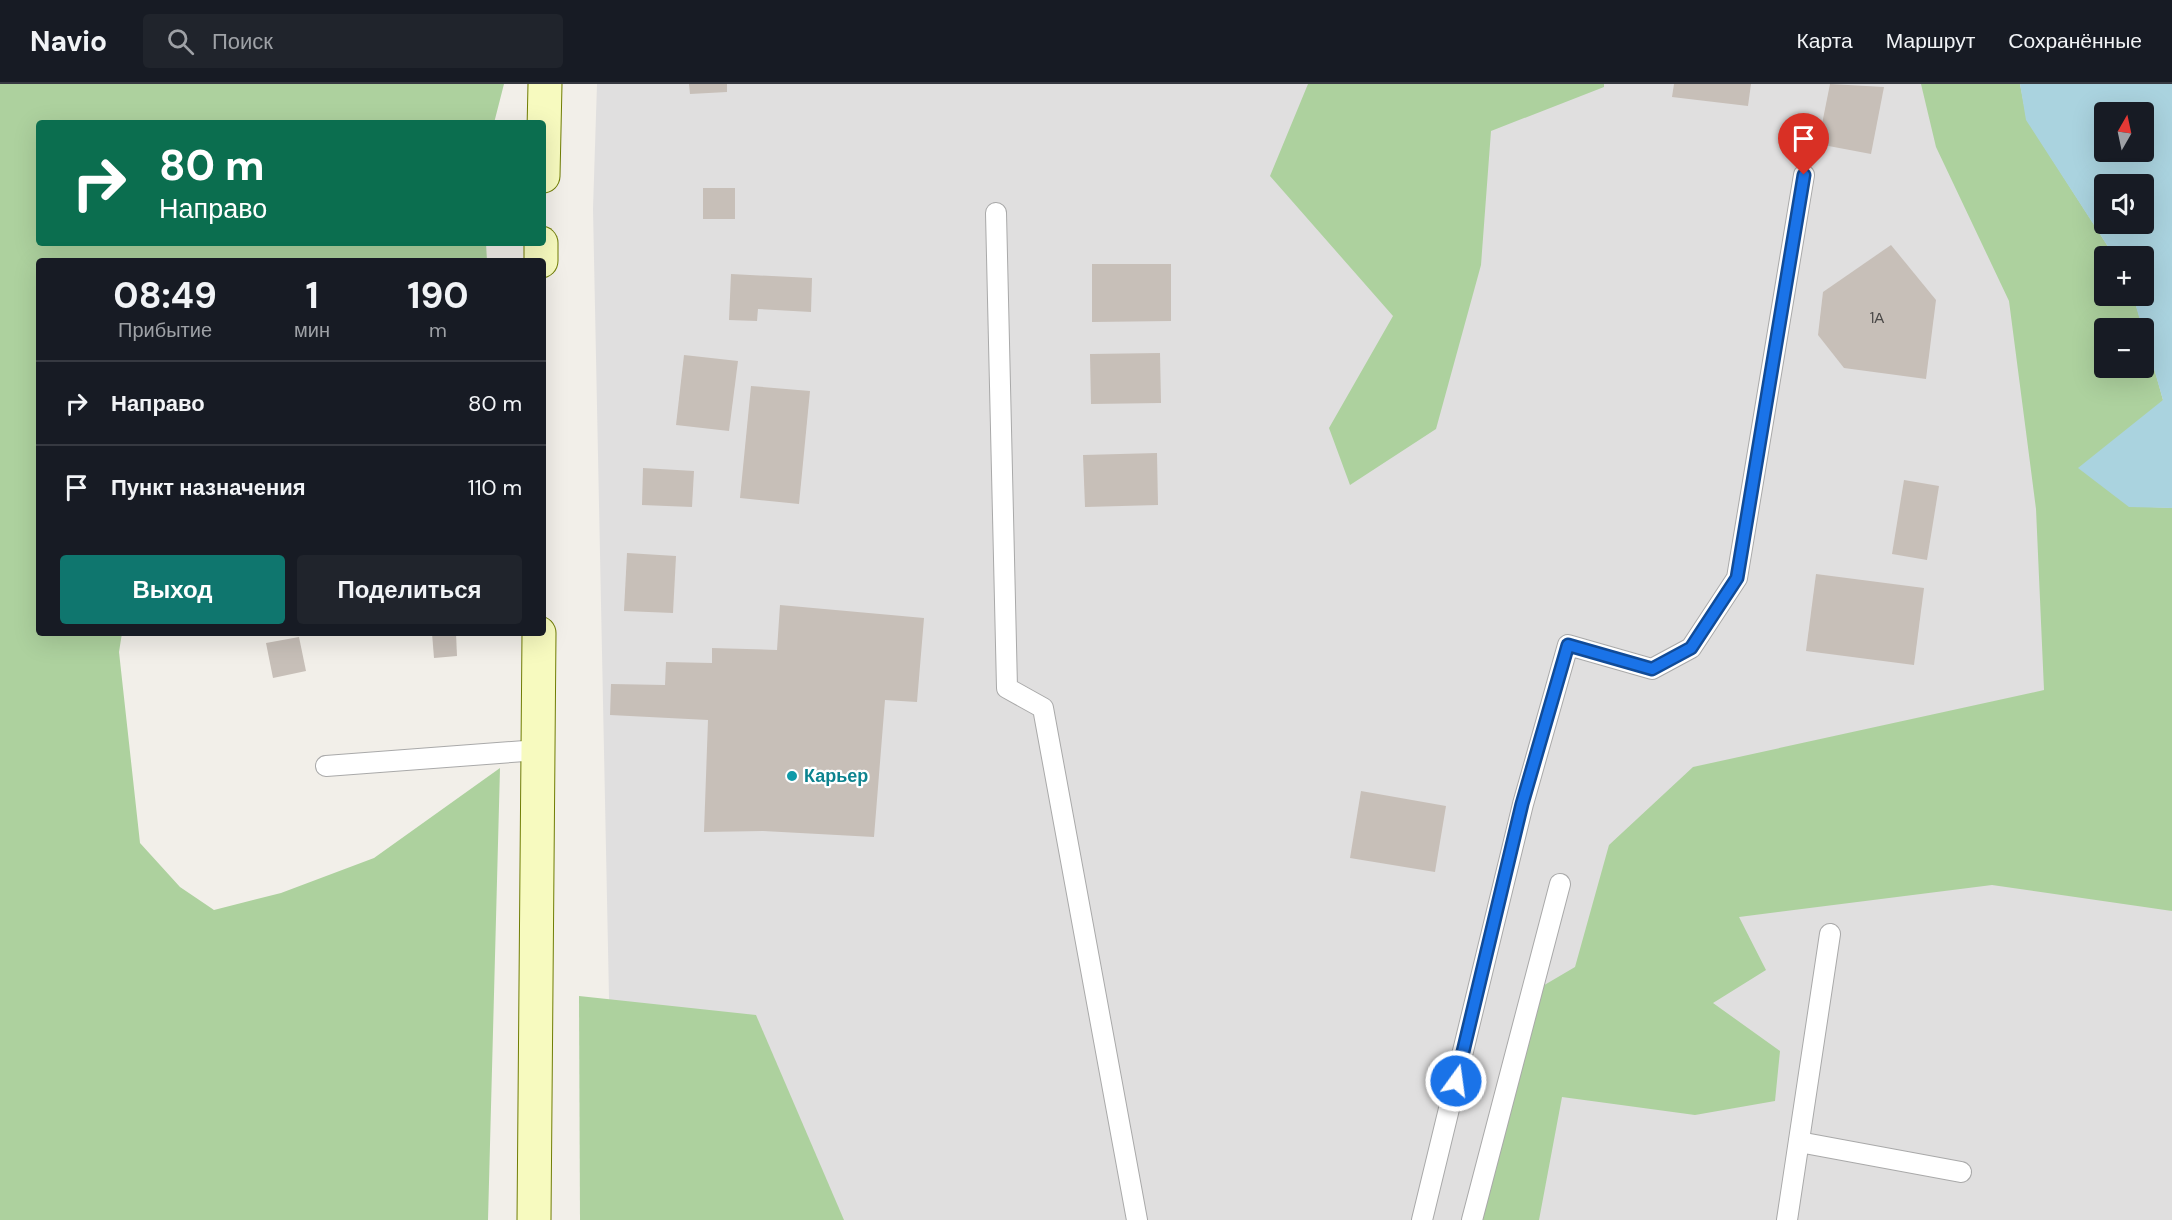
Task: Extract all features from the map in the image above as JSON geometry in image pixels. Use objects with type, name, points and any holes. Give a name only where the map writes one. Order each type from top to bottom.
[{"type":"main road","points":[[544,120],[545,84]]},
{"type":"main road","points":[[534,1220],[539,636]]},
{"type":"lane","points":[[1422,1220],[1522,804],[1568,645],[1652,669],[1691,648],[1737,578],[1804,175]]},
{"type":"lane","points":[[996,213],[1007,688],[1043,708],[1137,1220]]},
{"type":"lane","points":[[326,766],[538,750]]},
{"type":"lane","points":[[1472,1220],[1560,884]]},
{"type":"lane","points":[[1787,1220],[1830,934]]},
{"type":"lane","points":[[1799,1142],[1961,1172]]},
{"type":"shaded area","points":[[597,84],[2172,84],[2172,1220],[716,1220],[611,1096],[593,209]]},
{"type":"green space","points":[[0,84],[504,84],[495,120],[36,120],[36,246],[486,246],[487,258],[36,258],[36,636],[122,636],[119,652],[140,843],[180,887],[214,910],[281,893],[374,858],[500,768],[488,1220],[0,1220]]},
{"type":"green space","points":[[1308,84],[1604,84],[1604,87],[1491,131],[1481,265],[1436,429],[1350,485],[1329,428],[1393,316],[1270,176]]},
{"type":"green space","points":[[1921,84],[2020,84],[2027,120],[2094,225],[2094,234],[2100,234],[2108,246],[2094,246],[2094,306],[2136,306],[2140,318],[2094,318],[2094,378],[2154,378],[2154,368],[2163,400],[2129,506],[2172,508],[2172,911],[1992,885],[1739,917],[1766,970],[1713,1003],[1780,1051],[1775,1101],[1695,1115],[1562,1097],[1539,1220],[1480,1220],[1524,997],[1575,967],[1609,845],[1693,767],[2044,690],[2036,509],[2009,301],[1936,147]]},
{"type":"green space","points":[[579,996],[756,1015],[844,1220],[580,1220]]},
{"type":"water","points":[[2020,84],[2172,84],[2172,508],[2129,507],[2078,468],[2163,400],[2154,369],[2154,318],[2139,318],[2136,306],[2154,306],[2154,246],[2108,246],[2100,234],[2154,234],[2154,174],[2094,174],[2094,225],[2026,120]]},
{"type":"building","points":[[689,84],[727,84],[727,92],[690,94]]},
{"type":"building","points":[[1674,84],[1751,84],[1748,106],[1672,97]]},
{"type":"building","points":[[1830,84],[1884,87],[1871,154],[1818,144]]},
{"type":"building","points":[[703,188],[735,188],[735,219],[703,219]]},
{"type":"building","points":[[1891,245],[1936,300],[1926,379],[1844,368],[1818,335],[1823,292]]},
{"type":"building","points":[[1092,264],[1171,264],[1171,321],[1092,322]]},
{"type":"building","points":[[731,274],[812,278],[811,312],[758,309],[757,321],[729,320]]},
{"type":"building","points":[[1160,353],[1161,403],[1091,404],[1090,354]]},
{"type":"building","points":[[684,355],[738,361],[729,431],[676,425]]},
{"type":"building","points":[[751,386],[810,391],[799,504],[740,498]]},
{"type":"building","points":[[1157,453],[1158,505],[1085,507],[1083,455]]},
{"type":"building","points":[[643,468],[694,471],[692,507],[642,505]]},
{"type":"building","points":[[1904,480],[1939,486],[1927,560],[1892,554]]},
{"type":"building","points":[[627,553],[676,556],[673,613],[624,611]]},
{"type":"building","points":[[1816,574],[1924,588],[1914,665],[1806,651]]},
{"type":"building","name":"Карьер","points":[[780,605],[924,618],[917,702],[885,700],[874,837],[763,831],[704,832],[708,720],[610,715],[611,684],[665,685],[666,662],[712,663],[712,648],[777,650]]},
{"type":"building","points":[[432,636],[456,636],[457,656],[434,658]]},
{"type":"building","points":[[299,637],[306,671],[273,678],[266,643]]},
{"type":"building","points":[[1361,791],[1446,806],[1435,872],[1350,858]]},
{"type":"place","name":"Карьер","points":[[792,776]]},
{"type":"route","points":[[1456,1081],[1522,804],[1568,645],[1652,669],[1691,648],[1737,578],[1804,175]]}]
